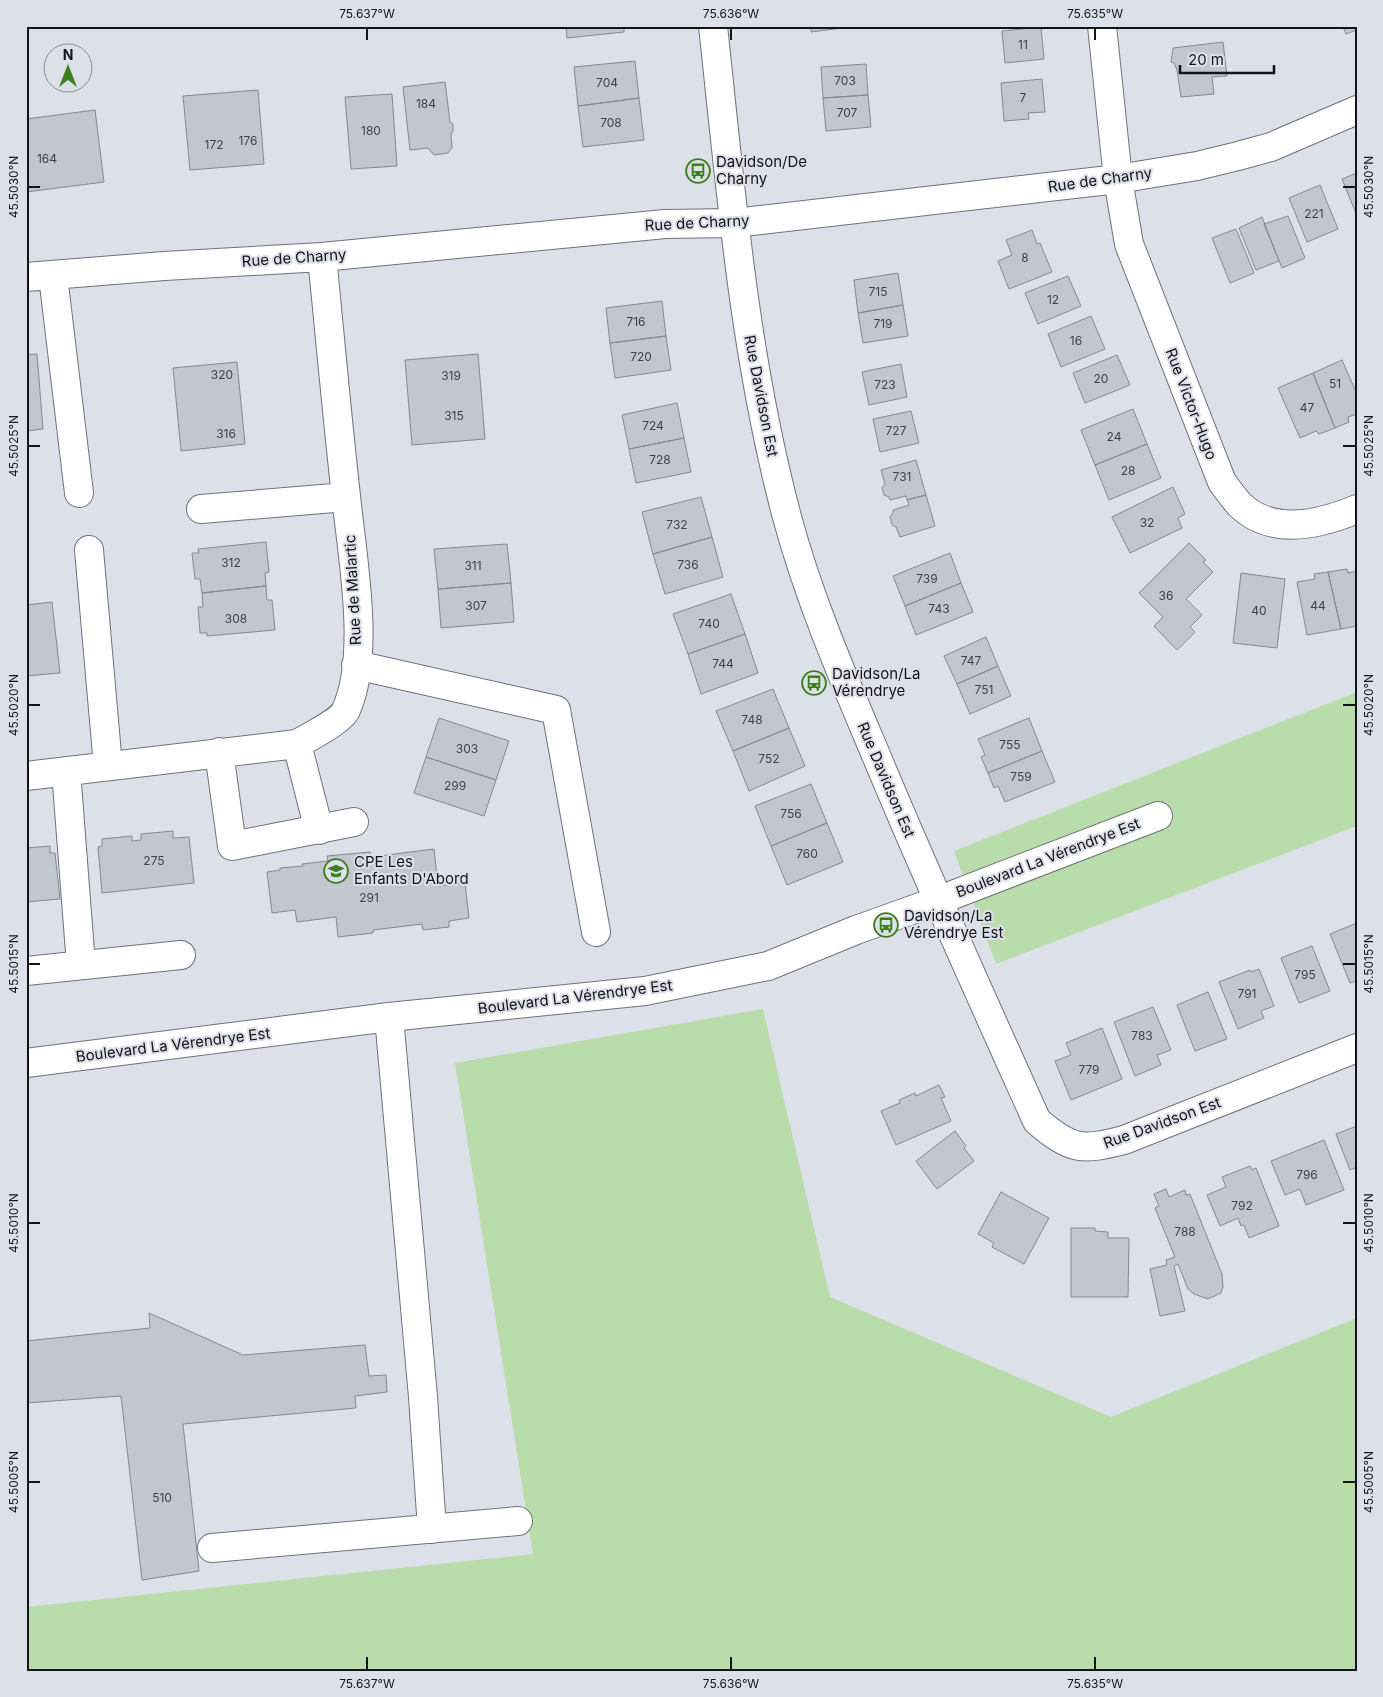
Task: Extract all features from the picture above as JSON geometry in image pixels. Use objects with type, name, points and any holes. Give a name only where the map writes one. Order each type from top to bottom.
[{"type":"street","name":"Rue Davidson Est","points":[[713,26],[744,306],[755,377],[788,520],[828,640],[937,901],[1037,1120],[1056,1137],[1074,1146],[1099,1146],[1124,1140],[1357,1048]]},
{"type":"street","name":"Rue Victor-Hugo","points":[[1102,26],[1118,179],[1129,244],[1222,482],[1240,504],[1262,520],[1270,522],[1313,524],[1357,509]]},
{"type":"street","name":"Rue de Charny","points":[[26,277],[164,266],[322,257],[665,224],[734,223],[1118,179],[1197,166],[1271,147],[1357,110]]},
{"type":"street","name":"Rue de Malartic","points":[[26,776],[297,744],[332,723],[346,712],[353,689],[358,628],[352,548],[322,257]]},
{"type":"street","points":[[53,276],[79,494]]},
{"type":"street","points":[[201,508],[346,497]]},
{"type":"street","points":[[89,550],[108,766]]},
{"type":"street","points":[[356,665],[556,710],[596,932]]},
{"type":"street","points":[[297,744],[319,830]]},
{"type":"street","points":[[219,752],[232,846],[354,822]]},
{"type":"street","points":[[66,771],[81,965]]},
{"type":"street","name":"Boulevard La Vérendrye Est","points":[[26,1063],[389,1018],[645,991],[768,966],[856,930],[1158,816]]},
{"type":"street","points":[[26,971],[181,955]]},
{"type":"street","points":[[389,1018],[423,1397],[432,1528]]},
{"type":"street","points":[[212,1548],[518,1521]]},
{"type":"green space","points":[[1357,692],[1357,826],[996,964],[954,851]]},
{"type":"green space","points":[[763,1009],[830,1297],[1111,1417],[1357,1318],[1357,1671],[26,1671],[26,1607],[533,1554],[455,1063]]},
{"type":"building","points":[[566,26],[624,26],[624,32],[567,38]]},
{"type":"building","points":[[811,26],[858,26],[811,32]]},
{"type":"building","points":[[1343,26],[1357,26],[1357,30],[1346,34]]},
{"type":"building","points":[[1041,27],[1044,59],[1005,63],[1002,31]]},
{"type":"building","points":[[1223,42],[1227,76],[1212,77],[1214,94],[1181,97],[1177,70],[1174,63],[1171,62],[1173,48]]},
{"type":"building","points":[[635,61],[639,98],[578,106],[574,67]]},
{"type":"building","points":[[866,64],[868,95],[823,98],[821,67]]},
{"type":"building","points":[[1042,79],[1045,112],[1028,113],[1029,119],[1004,121],[1001,83]]},
{"type":"building","points":[[445,82],[450,122],[453,124],[451,134],[452,148],[448,153],[434,155],[428,148],[410,150],[403,87]]},
{"type":"building","points":[[258,90],[264,164],[190,170],[183,96]]},
{"type":"building","points":[[392,94],[397,166],[351,169],[345,97]]},
{"type":"building","points":[[868,95],[871,127],[826,131],[823,98]]},
{"type":"building","points":[[639,98],[644,140],[583,147],[578,106]]},
{"type":"building","points":[[95,110],[104,182],[26,192],[26,119]]},
{"type":"building","points":[[1357,173],[1357,216],[1342,179]]},
{"type":"building","points":[[1320,185],[1338,229],[1307,242],[1289,198]]},
{"type":"building","points":[[1288,216],[1305,258],[1282,268],[1264,224]]},
{"type":"building","points":[[1262,217],[1279,261],[1256,270],[1239,228]]},
{"type":"building","points":[[1236,229],[1254,273],[1230,283],[1212,238]]},
{"type":"building","points":[[1032,230],[1037,244],[1040,243],[1052,272],[1009,289],[998,261],[1012,255],[1006,240]]},
{"type":"building","points":[[898,273],[903,305],[858,313],[854,280]]},
{"type":"building","points":[[1068,276],[1081,306],[1038,324],[1025,293]]},
{"type":"building","points":[[662,301],[666,336],[610,343],[606,308]]},
{"type":"building","points":[[903,305],[908,336],[863,343],[858,313]]},
{"type":"building","points":[[1091,316],[1105,349],[1061,367],[1048,334]]},
{"type":"building","points":[[666,336],[671,370],[615,378],[610,343]]},
{"type":"building","points":[[37,354],[43,429],[26,431],[26,355]]},
{"type":"building","points":[[478,354],[485,439],[412,445],[405,360]]},
{"type":"building","points":[[1117,355],[1130,385],[1085,403],[1073,373]]},
{"type":"building","points":[[1342,360],[1357,394],[1357,414],[1348,417],[1349,422],[1335,428],[1313,373]]},
{"type":"building","points":[[237,362],[245,444],[181,451],[173,368]]},
{"type":"building","points":[[901,364],[907,397],[869,405],[862,372]]},
{"type":"building","points":[[1313,373],[1335,428],[1319,434],[1316,431],[1300,438],[1278,388]]},
{"type":"building","points":[[677,403],[684,438],[629,449],[622,415]]},
{"type":"building","points":[[1133,409],[1147,444],[1095,465],[1081,430]]},
{"type":"building","points":[[911,411],[919,443],[880,452],[873,419]]},
{"type":"building","points":[[684,438],[691,472],[636,483],[629,449]]},
{"type":"building","points":[[1147,444],[1161,478],[1109,500],[1095,465]]},
{"type":"building","points":[[916,460],[926,495],[907,500],[906,496],[890,500],[889,497],[884,495],[882,488],[885,484],[881,470]]},
{"type":"building","points":[[1173,487],[1185,514],[1178,518],[1182,528],[1130,553],[1112,517]]},
{"type":"building","points":[[926,495],[935,526],[900,537],[896,527],[892,525],[890,517],[893,510],[909,505],[907,500]]},
{"type":"building","points":[[701,497],[712,537],[653,554],[642,512]]},
{"type":"building","points":[[712,537],[723,577],[665,594],[653,554]]},
{"type":"building","points":[[266,542],[269,572],[265,573],[266,586],[202,593],[200,579],[195,579],[192,553],[199,553],[198,549]]},
{"type":"building","points":[[1189,543],[1206,560],[1203,562],[1213,572],[1186,599],[1202,615],[1190,627],[1195,632],[1177,650],[1154,626],[1163,617],[1139,593]]},
{"type":"building","points":[[507,544],[511,583],[438,589],[434,549]]},
{"type":"building","points":[[950,553],[961,583],[905,606],[893,576]]},
{"type":"building","points":[[1347,569],[1348,573],[1357,571],[1357,626],[1341,629],[1328,572]]},
{"type":"building","points":[[1328,572],[1341,629],[1307,635],[1297,582],[1315,579],[1314,574]]},
{"type":"building","points":[[1241,573],[1285,579],[1277,648],[1233,643]]},
{"type":"building","points":[[511,583],[514,622],[441,628],[438,589]]},
{"type":"building","points":[[961,583],[973,612],[916,635],[905,606]]},
{"type":"building","points":[[266,586],[267,600],[272,600],[275,630],[207,636],[207,633],[200,633],[198,607],[203,607],[202,593]]},
{"type":"building","points":[[731,594],[745,634],[688,654],[673,614]]},
{"type":"building","points":[[52,602],[60,673],[26,676],[26,605]]},
{"type":"building","points":[[745,634],[758,673],[701,694],[688,654]]},
{"type":"building","points":[[986,637],[998,666],[957,684],[944,656]]},
{"type":"building","points":[[998,666],[1011,696],[970,714],[957,684]]},
{"type":"building","points":[[773,689],[789,728],[733,751],[716,711]]},
{"type":"building","points":[[439,718],[509,741],[496,780],[426,757]]},
{"type":"building","points":[[1029,718],[1042,751],[988,773],[981,757],[985,755],[978,739]]},
{"type":"building","points":[[789,728],[805,766],[749,791],[733,751]]},
{"type":"building","points":[[1042,751],[1055,782],[1005,802],[998,786],[994,788],[988,773]]},
{"type":"building","points":[[426,757],[496,780],[484,816],[414,793]]},
{"type":"building","points":[[811,784],[827,823],[771,846],[755,806]]},
{"type":"building","points":[[827,823],[843,862],[787,885],[771,846]]},
{"type":"building","points":[[173,831],[173,838],[189,837],[194,883],[102,893],[98,847],[102,846],[102,839],[132,836],[132,841],[141,840],[141,834]]},
{"type":"building","points":[[50,846],[50,853],[55,853],[60,899],[26,902],[26,848]]},
{"type":"building","points":[[434,849],[438,886],[465,883],[469,918],[449,921],[449,927],[423,930],[422,924],[373,930],[373,933],[338,937],[336,917],[297,922],[295,910],[272,913],[267,872],[280,870],[280,868],[303,866],[302,864],[328,861],[327,856],[370,852],[371,857]]},
{"type":"building","points":[[1357,923],[1357,981],[1350,983],[1330,934]]},
{"type":"building","points":[[1312,946],[1330,991],[1299,1003],[1281,958]]},
{"type":"building","points":[[1259,969],[1274,1006],[1261,1011],[1264,1018],[1238,1029],[1219,982],[1250,970],[1251,972]]},
{"type":"building","points":[[1208,992],[1227,1039],[1195,1051],[1177,1005]]},
{"type":"building","points":[[1153,1007],[1171,1050],[1157,1055],[1161,1065],[1135,1076],[1114,1022]]},
{"type":"building","points":[[1102,1028],[1122,1079],[1071,1100],[1055,1061],[1071,1055],[1066,1043]]},
{"type":"building","points":[[939,1085],[945,1097],[941,1098],[951,1121],[896,1145],[881,1111],[900,1103],[899,1100],[915,1093],[916,1096]]},
{"type":"building","points":[[1357,1126],[1357,1167],[1350,1170],[1336,1134]]},
{"type":"building","points":[[955,1131],[974,1161],[937,1189],[916,1161]]},
{"type":"building","points":[[1324,1140],[1344,1190],[1306,1205],[1300,1189],[1285,1195],[1271,1161]]},
{"type":"building","points":[[1250,1166],[1252,1170],[1256,1168],[1279,1226],[1249,1238],[1244,1225],[1241,1226],[1238,1218],[1220,1226],[1207,1195],[1226,1187],[1222,1177]]},
{"type":"building","points":[[1166,1189],[1169,1197],[1185,1190],[1186,1195],[1190,1194],[1222,1274],[1223,1287],[1221,1293],[1208,1299],[1194,1294],[1188,1289],[1178,1264],[1174,1266],[1185,1311],[1160,1316],[1150,1269],[1167,1265],[1166,1260],[1175,1257],[1155,1208],[1159,1206],[1154,1194]]},
{"type":"building","points":[[1001,1192],[1049,1218],[1024,1264],[992,1247],[994,1243],[978,1234]]},
{"type":"building","points":[[1071,1228],[1095,1228],[1095,1231],[1108,1232],[1108,1238],[1129,1238],[1128,1297],[1071,1297]]},
{"type":"building","points":[[149,1313],[243,1355],[365,1345],[369,1376],[386,1375],[387,1392],[355,1396],[356,1408],[183,1424],[199,1571],[142,1580],[121,1396],[26,1403],[26,1341],[150,1328]]},
{"type":"place","name":"Davidson/De Charny","points":[[698,171]]},
{"type":"place","name":"Davidson/La Vérendrye","points":[[814,683]]},
{"type":"place","name":"CPE Les Enfants D'Abord","points":[[336,871]]},
{"type":"place","name":"Davidson/La Vérendrye Est","points":[[886,925]]}]
